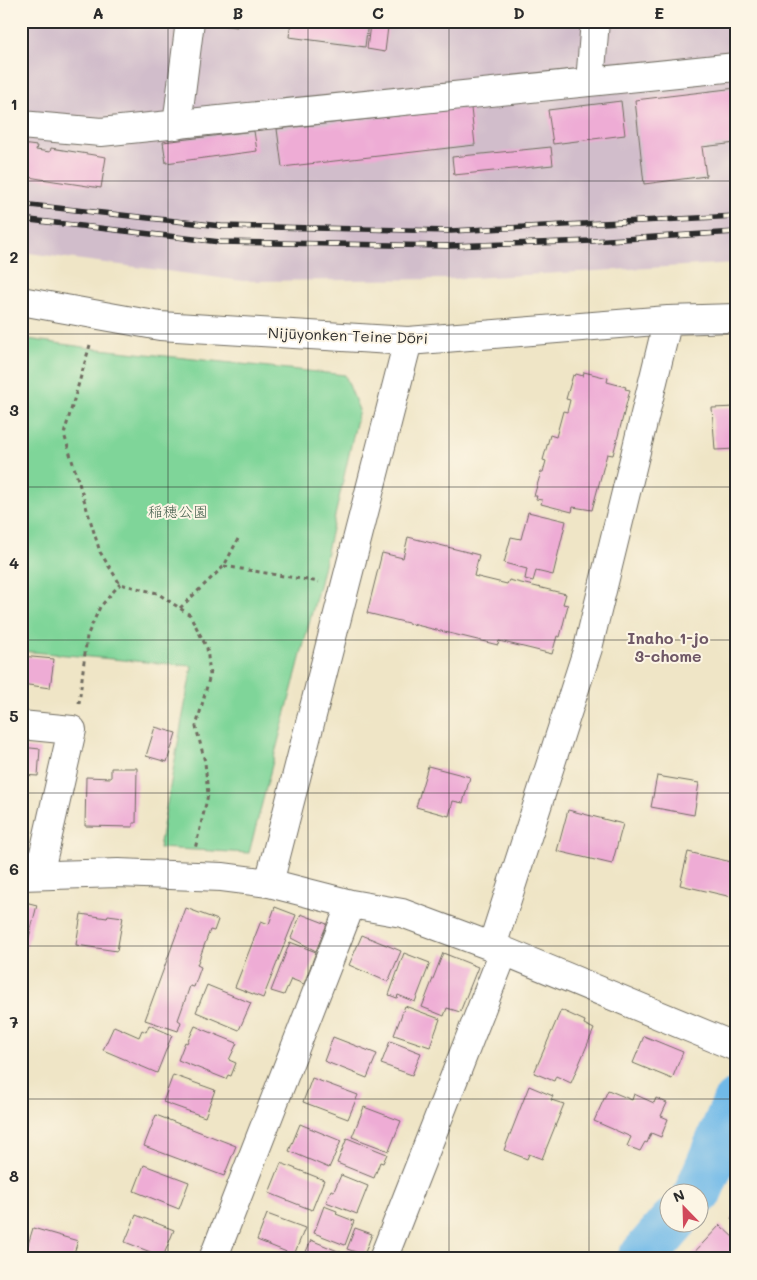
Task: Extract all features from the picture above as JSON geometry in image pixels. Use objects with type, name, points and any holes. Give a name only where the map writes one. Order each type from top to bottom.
[{"type":"street","points":[[177,125],[190,21]]},
{"type":"street","points":[[590,82],[595,21]]},
{"type":"street","points":[[21,125],[101,132],[736,67]]},
{"type":"street","name":"Nijūyonken Teine Dōri","points":[[21,302],[160,326],[408,341],[668,320],[736,318]]},
{"type":"street","points":[[383,1259],[498,949],[588,648],[668,320]]},
{"type":"street","points":[[269,883],[408,341]]},
{"type":"street","points":[[21,725],[72,730],[30,876],[137,874],[222,877],[269,883],[351,904],[402,913],[498,949],[730,1044]]},
{"type":"street","points":[[213,1259],[351,904]]},
{"type":"path","points":[[90,345],[64,434],[100,552],[120,584],[156,593],[190,615],[207,648],[210,675],[196,728],[205,762],[208,795],[195,856]]},
{"type":"path","points":[[180,608],[224,566],[238,539]]},
{"type":"path","points":[[224,566],[327,585]]},
{"type":"path","points":[[78,713],[87,636],[100,607],[120,584]]},
{"type":"shaded area","points":[[21,21],[736,21],[736,263],[453,279],[243,281],[21,252]]},
{"type":"green space","name":"稲穂公園","points":[[21,338],[90,348],[345,375],[359,410],[320,582],[249,853],[159,848],[192,666],[21,651]]},
{"type":"building","points":[[214,21],[237,21],[237,27],[213,24]]},
{"type":"building","points":[[291,21],[368,22],[365,47],[289,37]]},
{"type":"building","points":[[370,24],[388,27],[385,52],[367,49]]},
{"type":"building","points":[[736,88],[736,143],[702,147],[706,176],[644,184],[635,100]]},
{"type":"building","points":[[621,101],[625,135],[553,144],[548,110]]},
{"type":"building","points":[[471,108],[475,145],[282,167],[277,129]]},
{"type":"building","points":[[254,131],[257,151],[166,163],[163,142]]},
{"type":"building","points":[[21,144],[37,146],[36,150],[50,152],[51,148],[106,157],[101,188],[21,176]]},
{"type":"building","points":[[551,147],[553,165],[454,175],[452,157]]},
{"type":"building","points":[[584,372],[608,378],[607,382],[626,387],[625,389],[630,390],[613,455],[607,454],[592,510],[573,507],[572,512],[541,504],[542,500],[536,499],[537,496],[534,496],[546,461],[543,460],[550,435],[556,437],[563,411],[567,412],[570,400],[566,399],[573,375],[583,376]]},
{"type":"building","points":[[736,407],[736,449],[715,450],[712,408]]},
{"type":"building","points":[[528,512],[566,521],[553,575],[536,571],[533,581],[525,579],[527,569],[504,563],[511,537],[521,539]]},
{"type":"building","points":[[408,537],[479,555],[474,576],[507,584],[509,580],[566,594],[563,604],[568,605],[560,637],[557,636],[552,654],[499,641],[498,645],[367,613],[382,553],[403,558]]},
{"type":"building","points":[[21,656],[54,659],[50,688],[21,684]]},
{"type":"building","points":[[155,727],[176,733],[167,762],[146,756]]},
{"type":"building","points":[[21,747],[40,749],[38,776],[21,775]]},
{"type":"building","points":[[428,766],[470,777],[463,803],[453,801],[449,816],[416,807]]},
{"type":"building","points":[[111,768],[137,768],[136,823],[133,823],[133,827],[85,826],[86,777],[111,778]]},
{"type":"building","points":[[657,776],[699,783],[694,815],[651,807]]},
{"type":"building","points":[[568,810],[623,824],[612,864],[557,851]]},
{"type":"building","points":[[688,852],[736,863],[736,898],[680,885]]},
{"type":"building","points":[[21,901],[37,905],[22,965],[21,965]]},
{"type":"building","points":[[275,907],[296,915],[263,998],[235,987],[261,921],[269,924]]},
{"type":"building","points":[[186,908],[218,920],[214,931],[210,930],[197,965],[201,967],[194,987],[190,986],[178,1020],[181,1022],[178,1031],[145,1020]]},
{"type":"building","points":[[81,914],[107,918],[108,915],[123,917],[117,951],[76,945]]},
{"type":"building","points":[[301,914],[327,924],[316,951],[291,938]]},
{"type":"building","points":[[362,935],[401,951],[388,982],[349,965]]},
{"type":"building","points":[[290,942],[316,952],[304,984],[291,979],[284,995],[271,991]]},
{"type":"building","points":[[404,953],[430,963],[415,1002],[398,995],[397,998],[389,995]]},
{"type":"building","points":[[443,953],[478,967],[460,1012],[447,1008],[444,1016],[422,1007]]},
{"type":"building","points":[[207,985],[251,1003],[239,1030],[196,1012]]},
{"type":"building","points":[[405,1006],[440,1019],[430,1047],[394,1035]]},
{"type":"building","points":[[561,1010],[585,1021],[584,1024],[594,1029],[571,1083],[556,1076],[554,1081],[534,1073]]},
{"type":"building","points":[[149,1025],[172,1035],[157,1073],[103,1050],[114,1026],[139,1037],[142,1030],[146,1032]]},
{"type":"building","points":[[195,1026],[237,1043],[229,1060],[236,1063],[231,1076],[228,1075],[226,1079],[178,1060],[185,1042],[187,1043]]},
{"type":"building","points":[[644,1036],[683,1052],[672,1079],[633,1063]]},
{"type":"building","points":[[333,1037],[377,1054],[367,1078],[324,1061]]},
{"type":"building","points":[[390,1041],[421,1053],[412,1075],[381,1064]]},
{"type":"building","points":[[173,1075],[215,1090],[205,1117],[163,1102]]},
{"type":"building","points":[[312,1078],[358,1095],[348,1119],[303,1102]]},
{"type":"building","points":[[529,1086],[553,1096],[551,1100],[564,1104],[542,1159],[529,1154],[527,1159],[504,1150]]},
{"type":"building","points":[[608,1090],[632,1100],[634,1094],[654,1103],[656,1098],[667,1103],[661,1116],[668,1119],[661,1137],[651,1133],[647,1143],[645,1142],[640,1151],[627,1146],[631,1137],[594,1121]]},
{"type":"building","points":[[364,1107],[401,1121],[389,1151],[352,1137]]},
{"type":"building","points":[[156,1115],[236,1146],[224,1176],[144,1146]]},
{"type":"building","points":[[300,1124],[341,1141],[329,1168],[289,1151]]},
{"type":"building","points":[[347,1138],[387,1154],[383,1163],[380,1162],[374,1178],[337,1163]]},
{"type":"building","points":[[281,1163],[324,1180],[312,1210],[269,1193]]},
{"type":"building","points":[[144,1165],[189,1182],[179,1209],[134,1191]]},
{"type":"building","points":[[341,1175],[368,1186],[357,1214],[326,1202],[331,1190],[334,1191]]},
{"type":"building","points":[[324,1206],[337,1211],[336,1214],[354,1221],[345,1245],[314,1233]]},
{"type":"building","points":[[736,1209],[736,1221],[731,1219]]},
{"type":"building","points":[[267,1214],[305,1228],[294,1255],[257,1240]]},
{"type":"building","points":[[136,1215],[174,1230],[163,1257],[125,1242]]},
{"type":"building","points":[[720,1225],[736,1240],[736,1259],[688,1259]]},
{"type":"building","points":[[33,1228],[78,1241],[72,1259],[43,1259],[25,1254]]},
{"type":"building","points":[[355,1228],[372,1234],[364,1255],[347,1249]]},
{"type":"building","points":[[311,1240],[345,1254],[343,1259],[303,1259]]},
{"type":"waterway","points":[[702,1182],[736,1103]]},
{"type":"waterway","points":[[641,1259],[664,1232]]},
{"type":"railway","points":[[21,204],[221,226],[451,231],[736,216]]},
{"type":"railway","points":[[21,219],[220,242],[449,246],[592,241],[736,232]]},
{"type":"district","name":"Inaho 1-jo 3-chome","points":[[668,646]]}]
